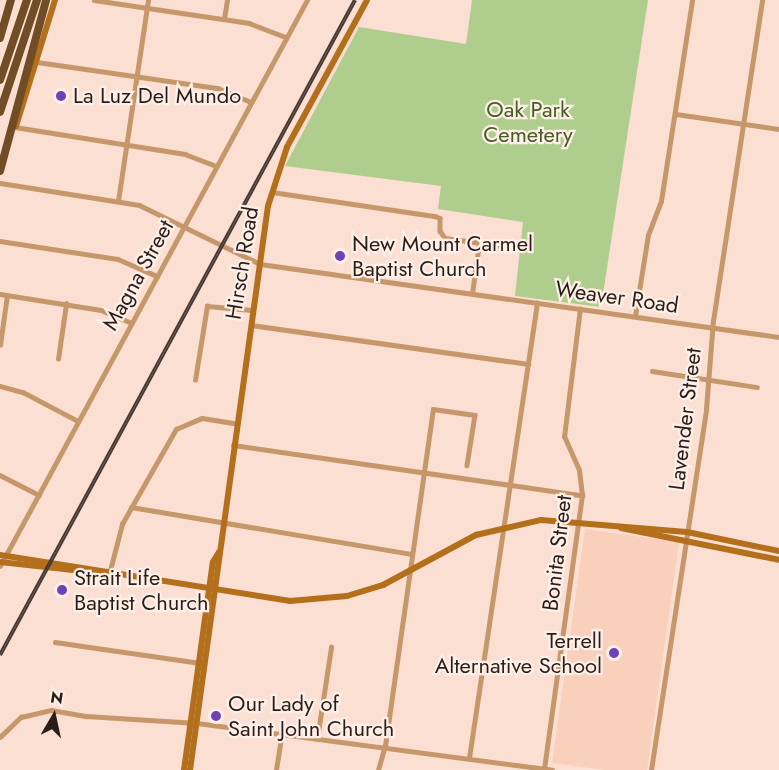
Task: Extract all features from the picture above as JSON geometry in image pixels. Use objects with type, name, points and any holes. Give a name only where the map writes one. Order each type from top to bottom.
[{"type":"highway","points":[[0,38],[11,0]]},
{"type":"highway","points":[[0,80],[27,0]]},
{"type":"highway","points":[[0,112],[37,0]]},
{"type":"highway","points":[[0,172],[46,0]]},
{"type":"main road","points":[[0,172],[55,0]]},
{"type":"main road","name":"Hirsch Road","points":[[190,770],[194,723],[213,591],[213,562],[219,552],[252,310],[272,192],[294,133],[367,0]]},
{"type":"main road","points":[[2,560],[213,591],[310,601],[347,596],[409,572],[476,535],[504,526],[541,520],[579,520],[779,560]]},
{"type":"main road","points":[[608,525],[687,532],[779,551]]},
{"type":"main road","points":[[757,555],[760,547]]},
{"type":"main road","name":"Hirsch Road","points":[[184,770],[194,723]]},
{"type":"street","points":[[94,0],[224,19],[258,26],[286,37]]},
{"type":"street","points":[[118,201],[148,0]]},
{"type":"street","points":[[224,19],[227,0]]},
{"type":"street","name":"Magna Street","points":[[2,560],[307,0]]},
{"type":"street","points":[[634,316],[648,235],[661,201],[693,0]]},
{"type":"street","name":"Lavender Street","points":[[651,770],[709,379],[712,327],[762,0]]},
{"type":"street","points":[[37,62],[218,88],[251,102]]},
{"type":"street","points":[[676,114],[779,129]]},
{"type":"street","points":[[15,127],[193,156],[216,166]]},
{"type":"street","name":"Weaver Road","points":[[0,183],[118,201],[147,208],[260,264],[779,337]]},
{"type":"street","points":[[272,192],[435,216],[440,218],[442,236],[511,247]]},
{"type":"street","points":[[0,241],[118,259],[157,276]]},
{"type":"street","points":[[472,294],[479,243]]},
{"type":"street","points":[[0,294],[100,310],[131,323]]},
{"type":"street","points":[[0,345],[7,295]]},
{"type":"street","points":[[469,758],[537,303]]},
{"type":"street","points":[[58,359],[66,304]]},
{"type":"street","points":[[195,380],[207,306],[252,310]]},
{"type":"street","name":"Bonita Street","points":[[544,769],[582,495],[579,470],[564,438],[580,309]]},
{"type":"street","points":[[251,325],[528,364]]},
{"type":"street","points":[[652,371],[757,387]]},
{"type":"street","points":[[0,386],[23,392],[78,421]]},
{"type":"street","points":[[378,770],[385,746],[432,409],[475,415],[467,465]]},
{"type":"street","points":[[109,574],[117,536],[170,435],[181,424],[202,418],[236,423]]},
{"type":"street","points":[[233,446],[582,495]]},
{"type":"street","points":[[0,476],[39,495]]},
{"type":"street","points":[[131,507],[223,521],[290,536],[412,554]]},
{"type":"street","points":[[55,642],[202,663]]},
{"type":"street","points":[[317,739],[331,647]]},
{"type":"street","points":[[0,737],[16,720],[36,711],[51,710],[86,716],[194,723],[385,746],[552,770]]},
{"type":"street","points":[[276,770],[282,734]]},
{"type":"street","points":[[503,770],[504,763]]},
{"type":"shaded area","name":"Terrell Alternative School","points":[[585,529],[679,542],[647,770],[604,770],[552,763]]},
{"type":"green space","name":"Oak Park Cemetery","points":[[472,0],[648,0],[601,307],[515,296],[523,222],[438,209],[441,186],[285,166],[359,27],[466,44]]},
{"type":"railway","points":[[0,655],[355,0]]},
{"type":"place","name":"La Luz Del Mundo","points":[[61,96]]},
{"type":"place","name":"New Mount Carmel Baptist Church","points":[[340,256]]},
{"type":"place","name":"Strait Life Baptist Church","points":[[62,590]]},
{"type":"place","name":"Terrell Alternative School","points":[[614,653]]},
{"type":"place","name":"Our Lady of Saint John Church","points":[[216,716]]}]
